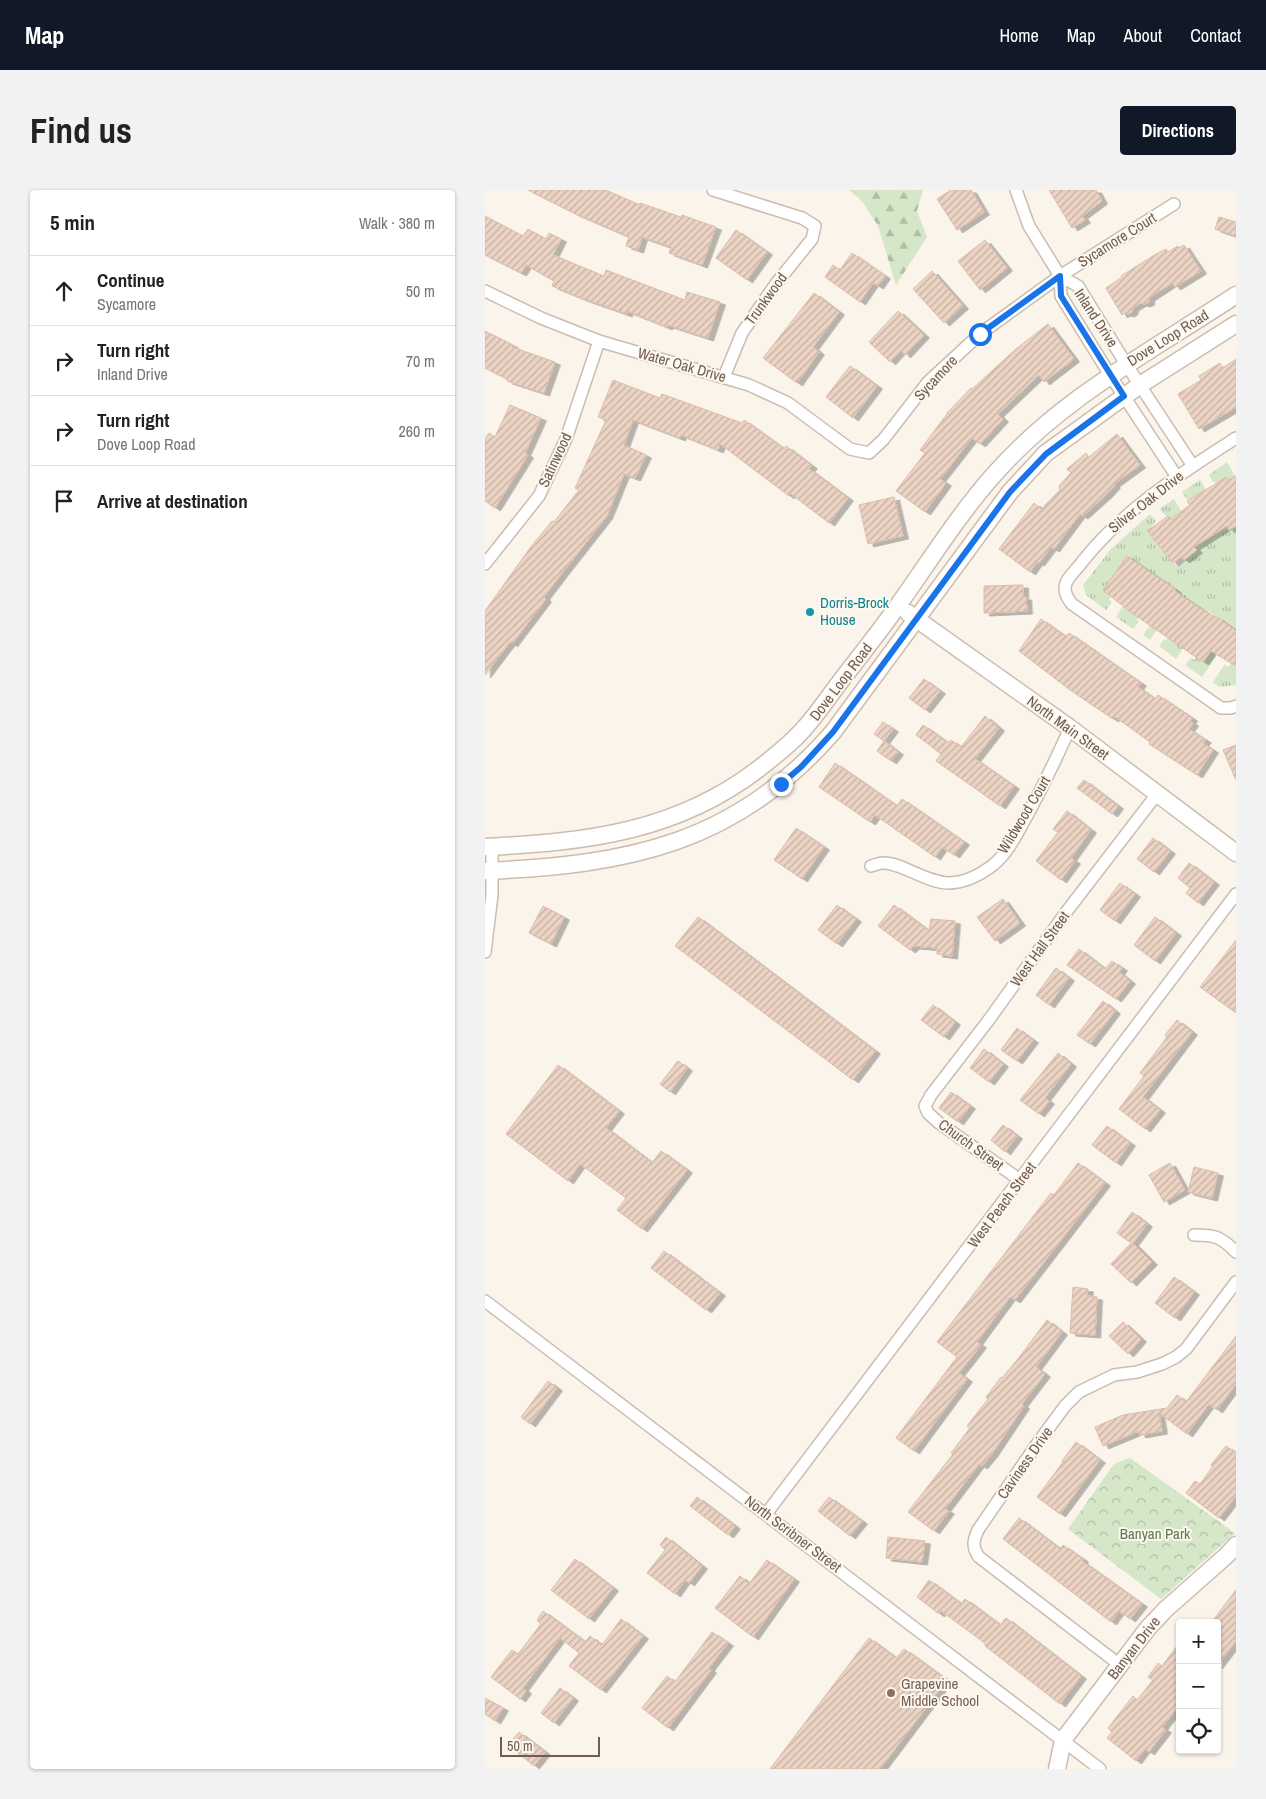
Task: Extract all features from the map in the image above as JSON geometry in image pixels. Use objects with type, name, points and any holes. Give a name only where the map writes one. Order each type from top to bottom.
[{"type":"main road","name":"Dove Loop Road","points":[[488,847],[548,843],[632,830],[676,816],[702,805],[744,781],[800,733],[817,713],[897,606],[957,521],[990,478],[1028,438],[1061,410],[1126,364],[1236,295]]},
{"type":"main road","name":"Dove Loop Road","points":[[488,871],[551,867],[637,854],[685,839],[738,814],[781,784],[819,748],[849,712],[1010,492],[1046,454],[1140,384],[1236,324]]},
{"type":"main road","name":"North Main Street","points":[[897,606],[1070,728],[1236,853]]},
{"type":"main road","name":"Banyan Drive","points":[[1057,1769],[1063,1740],[1120,1665],[1166,1609],[1236,1545]]},
{"type":"street","name":"Trunkwood","points":[[713,190],[802,218],[815,226],[812,239],[775,285],[742,332],[724,377]]},
{"type":"street","name":"Inland Drive","points":[[1016,190],[1029,226],[1060,276],[1061,296],[1177,477]]},
{"type":"street","name":"Sycamore Court","points":[[1060,276],[1174,204]]},
{"type":"street","name":"Inland Drive","points":[[1060,276],[1078,286],[1126,364],[1193,466]]},
{"type":"street","name":"Sycamore","points":[[869,453],[883,440],[928,382],[980,334],[1060,276]]},
{"type":"street","name":"Water Oak Drive","points":[[485,291],[541,318],[599,340],[749,384],[788,403],[850,449],[869,453]]},
{"type":"street","name":"Satinwood","points":[[485,564],[539,496],[567,439],[599,340]]},
{"type":"street","name":"Silver Oak Drive","points":[[1236,438],[1177,477],[1128,513],[1100,539],[1065,584],[1065,595],[1072,604],[1221,708],[1236,706]]},
{"type":"street","name":"Wildwood Court","points":[[871,866],[883,863],[893,865],[926,879],[947,883],[963,882],[980,874],[994,864],[1018,832],[1047,779],[1070,728]]},
{"type":"street","name":"West Hall Street","points":[[925,1106],[931,1095],[988,1021],[1067,911],[1157,794]]},
{"type":"street","points":[[485,952],[492,895],[488,871],[488,847]]},
{"type":"street","name":"West Peach Street","points":[[766,1514],[1236,894]]},
{"type":"street","name":"Church Street","points":[[925,1106],[928,1113],[939,1123],[1020,1180]]},
{"type":"street","points":[[1194,1235],[1213,1235],[1223,1240],[1236,1252]]},
{"type":"street","name":"Caviness Drive","points":[[1120,1665],[979,1557],[974,1550],[973,1541],[978,1530],[1037,1444],[1065,1406],[1079,1392],[1114,1375],[1137,1372],[1162,1364],[1176,1357],[1186,1349],[1236,1282]]},
{"type":"street","name":"North Scribner Street","points":[[485,1301],[652,1430],[766,1514],[1100,1769]]},
{"type":"green space","points":[[849,190],[923,190],[917,211],[927,237],[896,285],[878,226],[862,201]]},
{"type":"green space","points":[[1227,462],[1235,476],[1236,493],[1226,477],[1217,483],[1213,482],[1209,475]]},
{"type":"green space","points":[[1200,480],[1229,530],[1236,526],[1236,631],[1216,654],[1202,677],[1185,665],[1191,658],[1194,660],[1196,657],[1203,662],[1229,625],[1208,611],[1176,659],[1159,646],[1164,639],[1168,638],[1158,628],[1150,640],[1143,635],[1176,589],[1155,575],[1129,611],[1139,618],[1137,620],[1139,622],[1133,629],[1116,617],[1126,601],[1128,557],[1126,557],[1103,590],[1111,596],[1109,600],[1112,602],[1106,610],[1086,595],[1083,585],[1111,549],[1150,514],[1156,521],[1147,532],[1173,563],[1177,566],[1186,562],[1185,560],[1196,550],[1168,516],[1159,509],[1174,499],[1200,543],[1222,529],[1191,499],[1186,499],[1182,492]]},
{"type":"green space","points":[[1231,663],[1236,667],[1236,685],[1219,687],[1213,682],[1225,664],[1228,667]]},
{"type":"green space","name":"Banyan Park","points":[[1130,1458],[1235,1533],[1161,1599],[1068,1529],[1114,1464]]},
{"type":"building","points":[[528,190],[606,190],[640,205],[640,203],[681,217],[682,215],[716,227],[702,265],[669,253],[671,247],[642,237],[638,250],[626,246],[629,237],[576,214]]},
{"type":"building","points":[[951,190],[971,190],[984,212],[957,230],[937,199]]},
{"type":"building","points":[[1049,190],[1096,190],[1102,201],[1082,216],[1085,220],[1072,228]]},
{"type":"building","points":[[485,216],[523,236],[528,229],[546,239],[549,233],[561,239],[553,255],[604,276],[606,270],[685,300],[687,292],[720,302],[708,338],[668,325],[667,327],[627,311],[627,314],[584,299],[552,286],[554,281],[526,265],[521,273],[485,255]]},
{"type":"building","points":[[1219,217],[1236,222],[1236,236],[1215,229]]},
{"type":"building","points":[[736,230],[767,252],[747,280],[716,258]]},
{"type":"building","points":[[985,240],[1007,268],[980,290],[958,261]]},
{"type":"building","points":[[1184,245],[1201,271],[1175,287],[1172,283],[1149,298],[1149,302],[1141,303],[1133,308],[1129,314],[1125,313],[1122,315],[1106,288],[1156,254],[1166,249],[1168,252]]},
{"type":"building","points":[[852,253],[885,276],[878,286],[873,283],[860,302],[825,277],[833,265],[840,270]]},
{"type":"building","points":[[932,271],[963,306],[944,323],[913,289]]},
{"type":"building","points":[[814,293],[839,312],[813,347],[819,352],[797,383],[763,358]]},
{"type":"building","points":[[898,311],[924,335],[905,355],[901,350],[890,362],[869,342]]},
{"type":"building","points":[[1048,324],[1074,359],[1044,382],[1039,375],[998,414],[1003,419],[980,444],[972,438],[940,479],[946,483],[925,512],[896,491],[925,453],[920,450],[947,413],[971,388]]},
{"type":"building","points":[[485,331],[513,345],[512,347],[555,362],[544,393],[507,381],[507,379],[485,368]]},
{"type":"building","points":[[1236,359],[1236,407],[1199,429],[1178,394],[1201,380],[1199,376],[1220,363],[1223,368]]},
{"type":"building","points":[[850,366],[877,386],[853,418],[826,397]]},
{"type":"building","points":[[613,380],[660,398],[662,394],[742,423],[744,420],[784,449],[786,446],[812,466],[809,469],[848,498],[829,523],[791,494],[789,496],[720,444],[718,450],[681,435],[680,438],[633,420],[624,445],[646,455],[635,478],[624,474],[607,516],[544,597],[546,599],[512,644],[510,642],[485,675],[485,611],[530,548],[552,521],[554,522],[579,490],[575,488],[606,420],[598,417]]},
{"type":"building","points":[[510,405],[541,418],[525,453],[528,455],[495,508],[485,501],[485,439],[489,433],[495,437]]},
{"type":"building","points":[[1117,434],[1140,465],[1114,484],[1108,493],[1086,513],[1082,516],[1080,514],[1054,549],[1051,547],[1030,572],[999,549],[1034,503],[1041,509],[1060,490],[1059,486],[1071,473],[1067,469],[1086,453],[1089,457]]},
{"type":"building","points":[[1236,476],[1236,526],[1229,530],[1227,526],[1194,547],[1197,550],[1184,560],[1181,557],[1173,563],[1147,531],[1168,516],[1171,519],[1190,505],[1187,501],[1226,477],[1228,480]]},
{"type":"building","points":[[894,497],[903,536],[868,544],[859,505]]},
{"type":"building","points":[[1127,556],[1175,591],[1236,631],[1236,666],[1211,651],[1203,662],[1129,611],[1103,590]]},
{"type":"building","points":[[1023,585],[1023,597],[1026,597],[1027,611],[984,613],[984,586]]},
{"type":"building","points":[[1041,619],[1066,637],[1069,633],[1141,683],[1138,687],[1155,699],[1158,695],[1192,718],[1190,721],[1193,723],[1189,729],[1206,740],[1203,743],[1213,750],[1197,775],[1149,744],[1150,742],[1115,717],[1113,719],[1070,690],[1019,651]]},
{"type":"building","points":[[924,679],[940,691],[925,710],[909,698]]},
{"type":"building","points":[[985,716],[999,728],[975,759],[1014,786],[1000,806],[936,761],[941,754],[916,735],[923,725],[948,743],[951,740],[961,747]]},
{"type":"building","points":[[883,722],[893,729],[884,741],[874,734]]},
{"type":"building","points":[[884,741],[898,752],[891,761],[877,751]]},
{"type":"building","points":[[1236,745],[1236,780],[1223,750]]},
{"type":"building","points":[[835,763],[897,806],[902,799],[964,842],[954,855],[942,847],[935,857],[875,815],[870,822],[819,787]]},
{"type":"building","points":[[1084,780],[1118,806],[1112,814],[1077,788]]},
{"type":"building","points":[[1067,811],[1091,830],[1071,858],[1075,861],[1061,880],[1036,861],[1058,832],[1053,829]]},
{"type":"building","points":[[796,828],[824,847],[802,879],[774,860]]},
{"type":"building","points":[[1153,838],[1170,851],[1154,872],[1137,859]]},
{"type":"building","points":[[1189,863],[1214,882],[1198,903],[1186,893],[1190,888],[1178,878]]},
{"type":"building","points":[[1120,883],[1135,894],[1115,921],[1100,910]]},
{"type":"building","points":[[1003,899],[1020,923],[995,941],[977,917]]},
{"type":"building","points":[[837,905],[856,919],[837,944],[818,930]]},
{"type":"building","points":[[894,905],[929,931],[931,919],[955,921],[952,956],[937,954],[937,948],[914,946],[910,950],[878,926]]},
{"type":"building","points":[[543,906],[564,917],[551,944],[529,933]]},
{"type":"building","points":[[698,917],[875,1051],[853,1080],[675,946]]},
{"type":"building","points":[[1155,917],[1176,933],[1155,961],[1134,945]]},
{"type":"building","points":[[1236,940],[1236,1013],[1200,987]]},
{"type":"building","points":[[1079,949],[1105,969],[1112,961],[1122,968],[1119,972],[1130,981],[1116,999],[1067,965]]},
{"type":"building","points":[[1056,968],[1069,978],[1049,1005],[1036,995]]},
{"type":"building","points":[[1103,1001],[1115,1011],[1090,1044],[1077,1035]]},
{"type":"building","points":[[933,1005],[955,1022],[944,1037],[921,1020]]},
{"type":"building","points":[[1177,1020],[1192,1032],[1143,1097],[1160,1110],[1145,1129],[1119,1109],[1144,1076],[1140,1073],[1167,1037],[1165,1035]]},
{"type":"building","points":[[1017,1028],[1033,1040],[1017,1061],[1001,1050]]},
{"type":"building","points":[[984,1049],[1003,1064],[989,1082],[970,1068]]},
{"type":"building","points":[[1058,1053],[1071,1064],[1045,1098],[1049,1101],[1039,1114],[1020,1100]]},
{"type":"building","points":[[678,1061],[687,1068],[670,1092],[660,1084]]},
{"type":"building","points":[[558,1065],[619,1111],[606,1128],[652,1163],[661,1151],[687,1170],[642,1229],[617,1210],[626,1198],[580,1164],[568,1181],[506,1134]]},
{"type":"building","points":[[951,1092],[970,1106],[958,1122],[939,1108]]},
{"type":"building","points":[[1003,1125],[1017,1136],[1005,1152],[991,1140]]},
{"type":"building","points":[[1107,1126],[1130,1143],[1116,1163],[1092,1145]]},
{"type":"building","points":[[1078,1163],[1105,1183],[1015,1300],[1010,1297],[977,1342],[981,1345],[959,1373],[967,1379],[914,1451],[896,1438],[957,1357],[937,1342],[1051,1193],[1054,1195]]},
{"type":"building","points":[[1170,1163],[1185,1190],[1164,1202],[1149,1175]]},
{"type":"building","points":[[1194,1167],[1218,1173],[1212,1198],[1188,1192]]},
{"type":"building","points":[[1132,1212],[1147,1224],[1133,1243],[1152,1262],[1131,1283],[1111,1264],[1131,1243],[1117,1233]]},
{"type":"building","points":[[664,1251],[720,1293],[706,1310],[651,1268]]},
{"type":"building","points":[[1174,1277],[1194,1292],[1175,1318],[1155,1303]]},
{"type":"building","points":[[1073,1287],[1088,1289],[1087,1296],[1097,1297],[1095,1335],[1070,1333]]},
{"type":"building","points":[[1047,1320],[1062,1332],[1036,1367],[1045,1374],[1022,1404],[1024,1406],[992,1454],[982,1466],[979,1464],[945,1509],[949,1511],[934,1531],[908,1512],[953,1454],[951,1453],[970,1428],[967,1426],[988,1399],[986,1397]]},
{"type":"building","points":[[1123,1322],[1141,1339],[1128,1354],[1109,1336]]},
{"type":"building","points":[[1236,1336],[1236,1384],[1217,1410],[1209,1404],[1187,1434],[1159,1413],[1162,1431],[1140,1435],[1139,1431],[1103,1446],[1095,1427],[1123,1415],[1167,1408],[1177,1395],[1186,1402]]},
{"type":"building","points":[[548,1381],[557,1388],[530,1424],[521,1417]]},
{"type":"building","points":[[1076,1442],[1100,1460],[1060,1514],[1037,1497]]},
{"type":"building","points":[[1226,1446],[1236,1453],[1236,1496],[1219,1518],[1186,1493],[1195,1481],[1200,1484],[1213,1466],[1211,1465]]},
{"type":"building","points":[[697,1497],[735,1526],[728,1535],[690,1506]]},
{"type":"building","points":[[829,1497],[862,1521],[850,1536],[818,1511]]},
{"type":"building","points":[[1019,1518],[1060,1549],[1063,1545],[1142,1604],[1130,1619],[1119,1611],[1111,1622],[1003,1539]]},
{"type":"building","points":[[666,1537],[702,1566],[689,1583],[685,1580],[675,1594],[647,1573],[665,1550],[660,1545]]},
{"type":"building","points":[[888,1537],[925,1541],[922,1562],[886,1558]]},
{"type":"building","points":[[575,1559],[613,1588],[589,1619],[551,1590]]},
{"type":"building","points":[[767,1560],[794,1579],[753,1637],[715,1608],[740,1576],[749,1584]]},
{"type":"building","points":[[929,1580],[961,1604],[965,1599],[1000,1625],[1006,1618],[1081,1676],[1060,1704],[985,1646],[986,1644],[941,1611],[939,1614],[917,1597]]},
{"type":"building","points":[[1236,1590],[1236,1641],[1221,1661],[1221,1619],[1214,1619]]},
{"type":"building","points":[[543,1611],[585,1642],[590,1636],[602,1645],[621,1619],[643,1636],[601,1690],[569,1666],[579,1653],[560,1638],[523,1688],[526,1691],[520,1699],[491,1677],[512,1650],[518,1654],[541,1624],[537,1620]]},
{"type":"building","points":[[712,1632],[728,1643],[709,1668],[711,1670],[668,1728],[642,1708],[667,1676],[675,1682]]},
{"type":"building","points":[[869,1638],[896,1658],[904,1649],[947,1680],[880,1769],[770,1769]]},
{"type":"building","points":[[1176,1647],[1176,1709],[1162,1727],[1166,1730],[1149,1752],[1145,1749],[1136,1761],[1107,1738],[1112,1732],[1108,1728],[1133,1696],[1137,1700],[1153,1680],[1148,1677],[1158,1663],[1162,1666]]},
{"type":"building","points":[[560,1688],[573,1698],[554,1723],[541,1713]]},
{"type":"building","points":[[485,1698],[503,1708],[495,1721],[485,1714]]},
{"type":"building","points":[[519,1732],[545,1752],[534,1766],[508,1745]]},
{"type":"place","name":"Dorris-Brock House","points":[[810,612]]},
{"type":"place","name":"Grapevine Middle School","points":[[891,1693]]},
{"type":"route","points":[[781,784],[801,767],[833,732],[1010,492],[1046,454],[1124,396],[1061,296],[1060,276],[980,334]]}]
